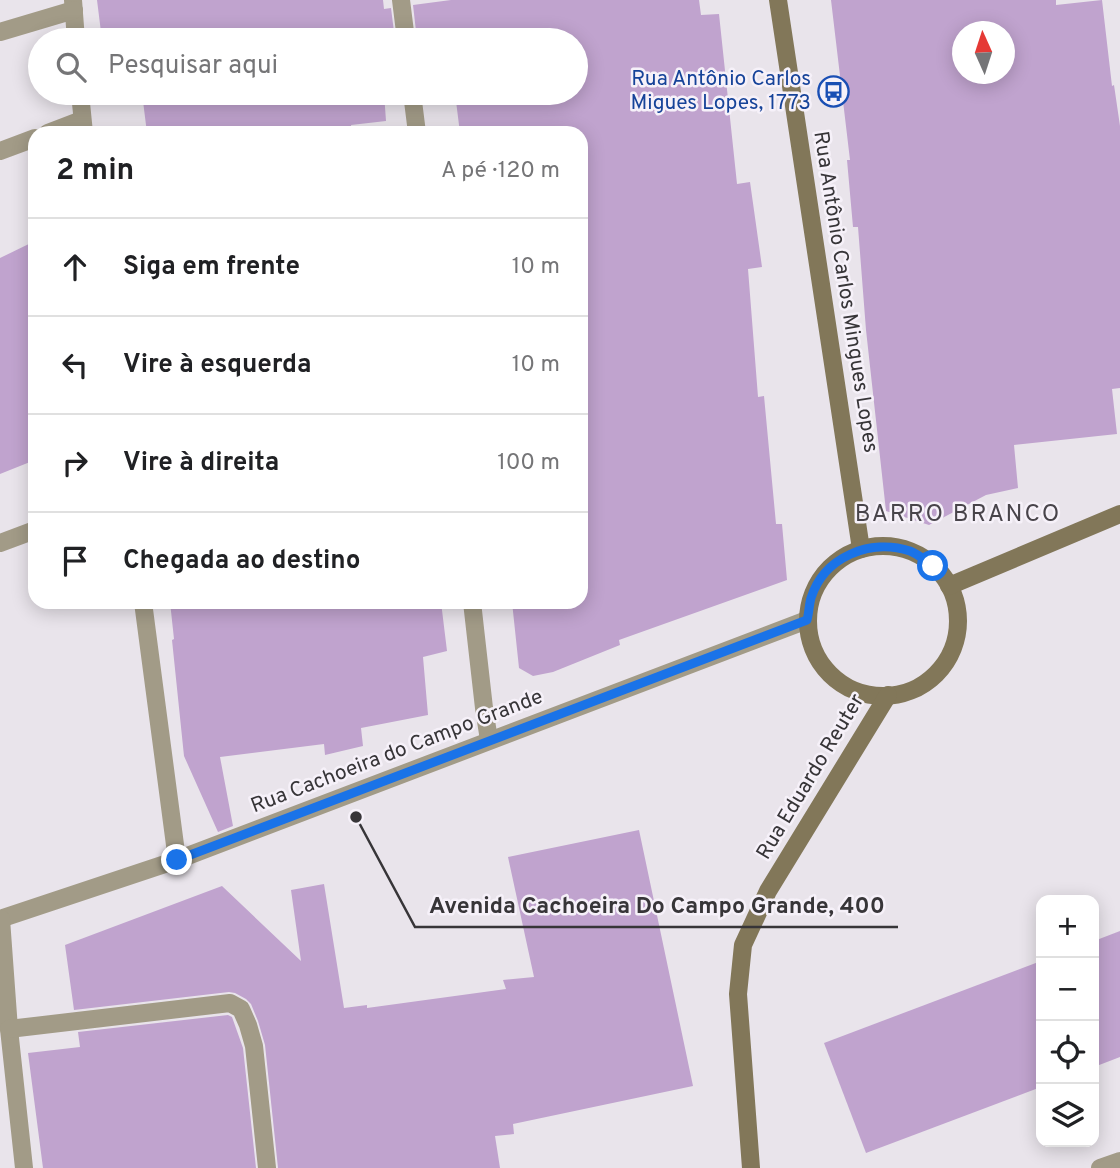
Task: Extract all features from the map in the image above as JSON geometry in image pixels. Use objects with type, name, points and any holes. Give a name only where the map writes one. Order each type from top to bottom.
[{"type":"street","points":[[401,0],[404,28]]},
{"type":"street","name":"Rua Antônio Carlos Mingues Lopes","points":[[778,0],[861,549]]},
{"type":"street","points":[[0,32],[73,5],[75,28]]},
{"type":"street","points":[[81,105],[83,126]]},
{"type":"street","points":[[414,105],[416,126]]},
{"type":"street","points":[[0,151],[28,141]]},
{"type":"street","points":[[949,586],[1120,514]]},
{"type":"street","points":[[0,543],[28,533]]},
{"type":"street","points":[[886,546],[912,552],[933,566],[949,586],[957,610],[957,636],[947,660],[930,680],[908,692],[888,695],[859,693],[838,682],[821,665],[810,644],[807,620],[811,597],[822,576],[839,560],[861,549],[886,546]]},
{"type":"street","points":[[144,609],[177,860]]},
{"type":"street","points":[[473,609],[489,740]]},
{"type":"street","name":"Rua Cachoeira do Campo Grande","points":[[1,919],[177,860],[807,620]]},
{"type":"street","name":"Rua Eduardo Reuter","points":[[751,1168],[738,994],[743,945],[768,891],[888,695]]},
{"type":"street","points":[[1,919],[9,1029],[24,1168]]},
{"type":"street","points":[[9,1029],[230,1003],[241,1009],[254,1046],[267,1168]]},
{"type":"street","points":[[1100,1168],[1120,1161]]},
{"type":"building","points":[[97,0],[383,0],[384,9],[391,8],[394,28],[100,28]]},
{"type":"building","points":[[451,0],[699,0],[701,15],[719,14],[737,184],[750,182],[762,267],[748,269],[758,397],[764,396],[776,524],[782,524],[787,580],[619,640],[620,645],[553,672],[533,676],[519,668],[513,609],[588,609],[588,126],[459,126],[456,105],[588,105],[588,28],[416,28],[413,5]]},
{"type":"building","points":[[831,0],[1056,0],[1056,5],[1102,0],[1112,86],[1114,85],[1120,126],[1120,388],[1112,389],[1117,434],[1014,445],[1018,488],[986,495],[929,525],[886,511],[866,330],[858,227],[853,227],[847,160],[850,160]]},
{"type":"building","points":[[144,105],[385,105],[386,121],[351,126],[146,126]]},
{"type":"building","points":[[28,244],[28,463],[0,474],[0,258]]},
{"type":"building","points":[[171,609],[442,609],[447,651],[423,657],[428,715],[361,728],[363,746],[325,755],[324,744],[220,757],[233,826],[218,832],[184,756]]},
{"type":"building","points":[[639,830],[693,1086],[513,1124],[514,1134],[495,1136],[500,1168],[278,1168],[265,1045],[251,1004],[246,999],[229,992],[74,1010],[65,945],[222,886],[301,961],[291,890],[324,884],[344,1008],[367,1005],[367,1008],[506,989],[503,980],[534,977],[508,857]]},
{"type":"building","points":[[1120,931],[1120,1057],[1099,1065],[1099,958],[1099,939]]},
{"type":"building","points":[[1036,963],[1036,1089],[866,1153],[824,1043]]},
{"type":"building","points":[[228,1015],[232,1017],[243,1048],[256,1168],[43,1168],[28,1053],[80,1047],[78,1032]]},
{"type":"place","name":"Rua Antônio Carlos Migues Lopes, 1773","points":[[834,91]]},
{"type":"place","name":"Avenida Cachoeira Do Campo Grande, 400","points":[[356,817]]},
{"type":"district","name":"BARRO BRANCO","points":[[958,515]]},
{"type":"route","points":[[177,860],[807,620],[811,597],[822,576],[839,560],[861,549],[886,546],[912,552],[933,566]]}]
